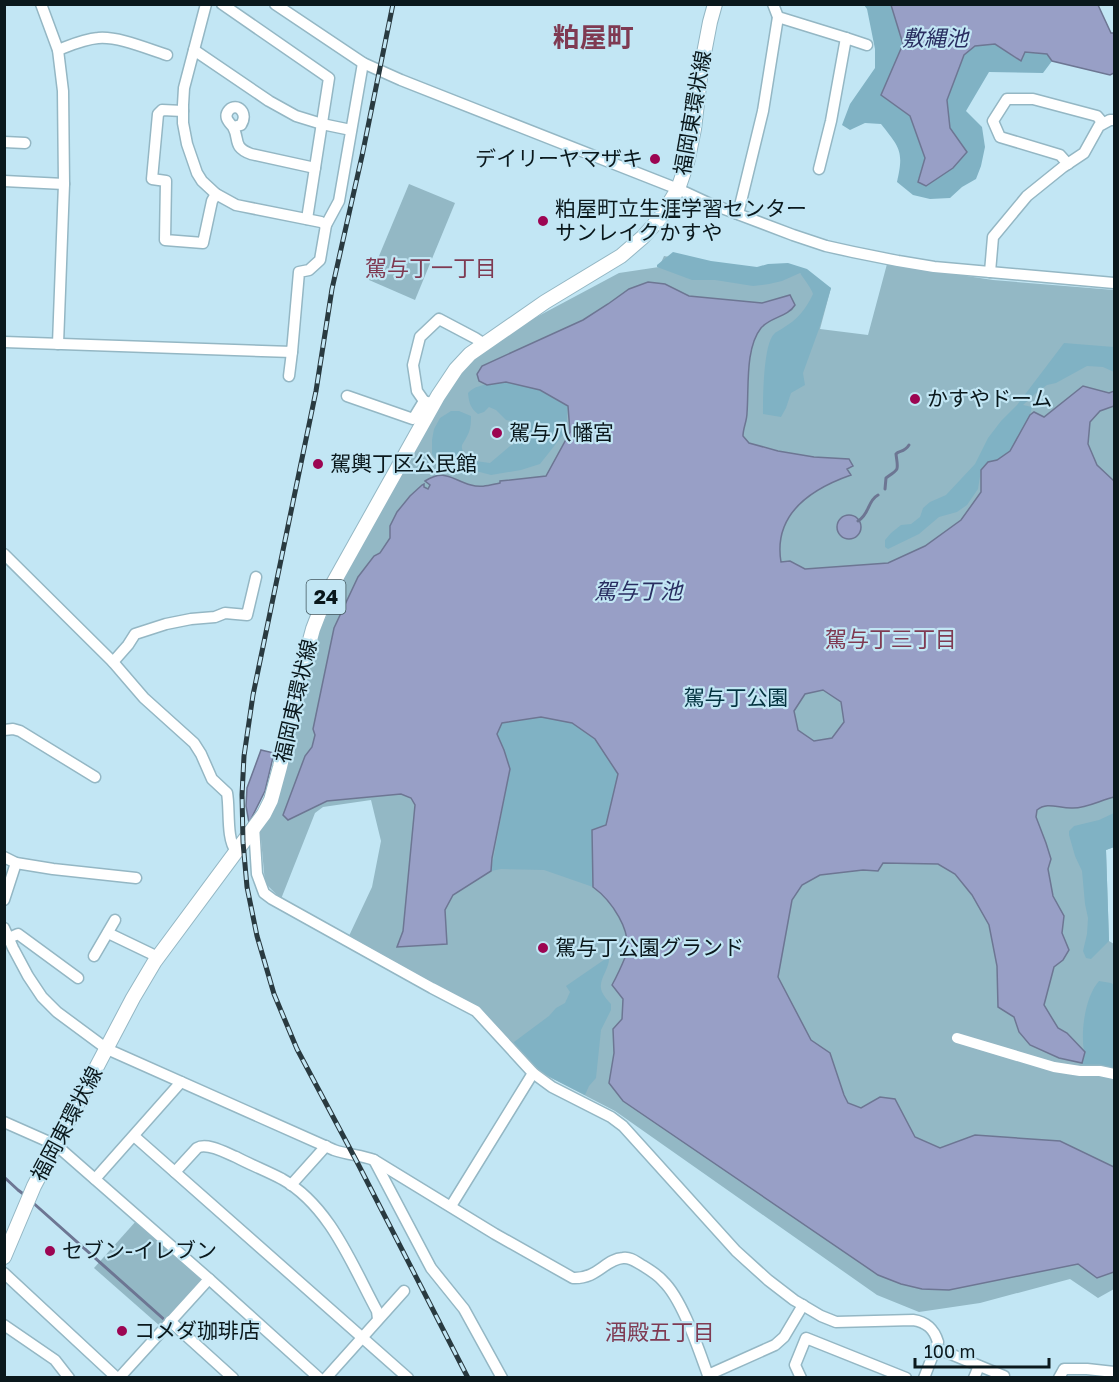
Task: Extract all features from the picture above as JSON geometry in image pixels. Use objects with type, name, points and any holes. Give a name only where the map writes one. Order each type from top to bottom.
[{"type":"main road","name":"福岡東環状線","points":[[4,1257],[34,1186],[134,998],[158,957],[264,814],[271,800],[301,673],[325,598],[429,402],[470,354],[545,302],[621,256],[661,217],[678,189],[687,163],[694,129],[700,69],[715,4]]},
{"type":"street","points":[[40,4],[58,50],[63,91],[64,184],[58,344]]},
{"type":"street","points":[[206,4],[184,88],[183,111],[187,144],[192,162],[202,181],[216,194],[236,205],[321,222],[326,225]]},
{"type":"street","points":[[222,4],[330,78],[307,219]]},
{"type":"street","points":[[275,4],[363,63],[401,80],[706,202],[826,246],[934,267],[1114,283]]},
{"type":"street","points":[[738,214],[763,111],[778,17],[773,4]]},
{"type":"street","points":[[778,17],[867,45]]},
{"type":"street","points":[[58,50],[82,41],[107,37],[167,55]]},
{"type":"street","points":[[819,169],[831,121],[846,38]]},
{"type":"street","points":[[194,50],[282,109],[322,124],[351,130]]},
{"type":"street","points":[[289,376],[299,272],[309,270],[320,260],[326,225],[339,201],[363,63]]},
{"type":"street","points":[[1068,164],[1060,155],[1000,137],[993,121],[1007,99],[1033,99],[1097,116],[1103,123]]},
{"type":"street","points":[[183,111],[162,110],[158,114],[152,179],[166,181],[165,240],[203,243],[212,201],[216,194]]},
{"type":"street","points":[[990,272],[993,237],[1027,196],[1084,153],[1099,126],[1114,120]]},
{"type":"street","points":[[233,127],[237,142],[246,152],[315,168]]},
{"type":"street","points":[[4,142],[25,143]]},
{"type":"street","points":[[4,182],[64,184]]},
{"type":"street","points":[[347,396],[413,419],[429,402],[417,391],[413,365],[420,338],[439,319],[484,344]]},
{"type":"street","points":[[4,342],[292,352]]},
{"type":"street","points":[[4,554],[113,662],[144,698],[194,743],[212,779],[226,793],[230,833],[233,848],[236,851]]},
{"type":"street","points":[[113,662],[135,634],[166,624],[215,617],[225,613],[247,615],[256,577]]},
{"type":"street","points":[[4,730],[20,731],[95,777]]},
{"type":"street","points":[[255,826],[257,874],[264,893],[476,1011],[532,1073],[552,1088],[611,1117],[623,1126],[736,1251],[768,1280],[803,1305],[836,1322],[913,1320],[930,1326],[938,1342],[924,1377]]},
{"type":"street","points":[[4,857],[16,863],[53,869],[136,878]]},
{"type":"street","points":[[4,900],[16,863]]},
{"type":"street","points":[[94,956],[115,920]]},
{"type":"street","points":[[108,933],[158,957]]},
{"type":"street","points":[[78,978],[18,934],[8,942],[42,997],[57,1012],[107,1049],[347,1155],[365,1156],[374,1160],[495,1234],[573,1278],[583,1279],[615,1260],[631,1258],[664,1282],[675,1297],[709,1376],[775,1345],[784,1337],[803,1305]]},
{"type":"street","points":[[957,1038],[1053,1067],[1114,1074]]},
{"type":"street","points":[[451,1206],[532,1073]]},
{"type":"street","points":[[95,1179],[181,1082]]},
{"type":"street","points":[[4,1122],[56,1145],[319,1377]]},
{"type":"street","points":[[134,1136],[408,1377]]},
{"type":"street","points":[[175,1172],[197,1148],[207,1146],[291,1185],[307,1198],[334,1230],[377,1311],[378,1319]]},
{"type":"street","points":[[291,1185],[326,1146]]},
{"type":"street","points":[[374,1160],[431,1269],[464,1309],[502,1377]]},
{"type":"street","points":[[4,1273],[118,1377],[209,1279]]},
{"type":"street","points":[[326,1377],[404,1291]]},
{"type":"street","points":[[170,1321],[233,1377]]},
{"type":"street","points":[[4,1325],[55,1360],[69,1377]]},
{"type":"street","points":[[801,1377],[795,1365],[806,1338],[906,1377]]},
{"type":"street","points":[[936,1348],[1004,1377]]},
{"type":"street","points":[[974,1377],[979,1366]]},
{"type":"street","points":[[1059,1377],[1064,1369],[1114,1372]]},
{"type":"green space","points":[[409,184],[455,203],[415,300],[369,280]]},
{"type":"green space","name":"駕与丁池","points":[[664,256],[723,266],[800,273],[831,288],[820,329],[868,335],[887,264],[993,280],[1114,290],[1114,847],[1106,850],[1109,941],[1114,944],[1114,1289],[1098,1298],[1070,1279],[980,1303],[919,1312],[877,1295],[615,1111],[534,1069],[478,1009],[348,938],[372,887],[381,841],[371,800],[323,807],[315,813],[281,899],[265,883],[260,828],[285,772],[316,639],[352,560],[441,400],[472,360],[503,335],[619,273],[659,267]]},
{"type":"green space","points":[[137,1220],[203,1279],[160,1326],[94,1268]]},
{"type":"shaded area","points":[[864,5],[891,5],[903,44],[881,95],[910,116],[925,158],[918,181],[950,128],[947,100],[964,55],[974,45],[995,44],[1020,61],[1025,52],[1047,54],[1052,61],[1043,73],[989,72],[966,111],[982,127],[985,147],[981,166],[976,179],[962,187],[950,198],[930,199],[913,195],[897,182],[900,163],[899,150],[881,124],[865,123],[850,130],[842,125],[850,104],[875,68],[875,49],[867,9]]},
{"type":"shaded area","points":[[673,252],[711,261],[757,267],[788,263],[807,269],[831,288],[803,373],[805,385],[791,393],[781,417],[763,414],[764,371],[771,338],[801,314],[813,294],[800,273],[782,281],[753,286],[715,280],[692,280],[657,267]]},
{"type":"shaded area","points":[[1064,343],[1114,347],[1114,372],[1103,367],[1087,366],[1056,383],[1047,385],[1036,393],[1023,405],[1032,407],[1030,415],[1010,451],[997,460],[988,462],[981,470],[978,489],[967,505],[957,512],[939,517],[919,534],[888,549],[885,547],[885,540],[891,533],[901,525],[911,524],[920,517],[923,508],[946,495],[975,464],[988,438],[1017,405]]},
{"type":"shaded area","points":[[506,382],[540,390],[568,406],[566,431],[540,464],[491,475],[438,461],[432,454],[434,429],[440,418],[451,411],[459,411],[471,416],[470,430],[462,445],[468,460],[490,463],[526,436],[526,428],[517,422],[506,420],[496,410],[489,407],[478,414],[470,405],[468,393],[476,387]]},
{"type":"shaded area","points":[[541,717],[572,723],[595,739],[618,774],[606,826],[592,830],[593,887],[544,870],[501,869],[491,871],[510,769],[496,733],[502,723]]},
{"type":"shaded area","points":[[1114,813],[1114,847],[1106,850],[1109,941],[1091,959],[1086,958],[1083,951],[1088,918],[1082,871],[1075,856],[1069,831],[1074,826],[1099,820]]},
{"type":"shaded area","points":[[614,953],[609,959],[601,984],[602,992],[611,1004],[611,1010],[601,1030],[596,1078],[585,1095],[534,1069],[512,1045],[565,1003],[570,992],[566,986]]},
{"type":"shaded area","points":[[1099,981],[1114,985],[1114,1069],[1085,1068],[1082,1063],[1083,1025],[1086,1009],[1091,993]]},
{"type":"water","name":"敷縄池","points":[[891,5],[1098,5],[1111,33],[1114,33],[1114,73],[1110,75],[1052,61],[1047,54],[1025,52],[1021,61],[995,44],[975,46],[964,55],[947,100],[950,128],[967,152],[953,168],[926,186],[918,182],[925,158],[910,116],[881,95],[903,44]]},
{"type":"water","name":"駕与丁池","points":[[648,282],[665,284],[689,296],[762,303],[790,295],[795,305],[788,312],[765,324],[752,346],[747,416],[743,436],[749,443],[778,451],[814,457],[849,459],[853,466],[847,469],[851,475],[809,496],[789,517],[780,545],[781,562],[790,561],[805,569],[888,563],[925,546],[961,520],[981,492],[981,470],[988,462],[997,460],[1010,451],[1030,415],[1034,412],[1044,417],[1083,386],[1109,393],[1114,391],[1114,406],[1100,411],[1090,422],[1088,444],[1097,465],[1114,481],[1114,797],[1078,808],[1041,807],[1037,810],[1036,817],[1051,859],[1048,869],[1053,896],[1064,916],[1062,933],[1069,950],[1063,960],[1054,967],[1044,1005],[1058,1028],[1067,1033],[1085,1052],[1082,1063],[1059,1058],[1030,1045],[1019,1032],[1014,1017],[998,1007],[997,966],[989,925],[972,895],[955,874],[938,864],[883,863],[878,871],[863,870],[820,875],[802,885],[792,900],[778,977],[811,1040],[830,1053],[848,1103],[861,1108],[880,1097],[895,1099],[915,1137],[940,1148],[975,1135],[1060,1141],[1114,1167],[1114,1272],[1097,1278],[1078,1264],[949,1290],[922,1289],[901,1284],[878,1275],[623,1101],[609,1083],[614,1053],[613,1029],[622,1019],[623,999],[612,985],[626,955],[626,936],[613,908],[593,887],[592,830],[606,825],[618,774],[595,739],[572,723],[541,717],[502,723],[497,734],[510,769],[491,871],[453,895],[445,910],[447,944],[397,947],[403,931],[415,805],[411,798],[401,794],[327,801],[288,820],[283,815],[305,756],[312,747],[315,735],[313,729],[334,628],[358,577],[390,538],[390,526],[397,512],[422,485],[424,484],[424,487],[428,489],[430,485],[425,481],[438,475],[478,486],[546,476],[570,432],[568,406],[540,390],[506,382],[487,385],[479,381],[477,374],[482,366],[583,320],[629,289]],"holes":[[[823,690],[841,702],[844,722],[832,738],[814,741],[798,730],[794,711],[805,694]]]},
{"type":"water","points":[[849,515],[854,516],[860,522],[860,532],[854,538],[849,539],[844,538],[838,532],[837,527],[838,522],[844,516]]},
{"type":"water","points":[[261,750],[274,753],[265,791],[249,823],[246,806],[247,788]]},
{"type":"waterway","points":[[885,489],[886,478],[897,469],[896,454],[909,445]]},
{"type":"waterway","points":[[858,521],[865,515],[878,495]]},
{"type":"waterway","points":[[4,1177],[26,1196]]},
{"type":"waterway","points":[[31,1201],[167,1322]]},
{"type":"railway","points":[[393,4],[332,289],[316,391],[253,695],[244,756],[243,842],[247,887],[257,936],[274,994],[297,1049],[468,1378]]},
{"type":"place","name":"デイリーヤマザキ","points":[[655,159]]},
{"type":"place","name":"粕屋町立生涯学習センター サンレイクかすや","points":[[543,221]]},
{"type":"place","name":"かすやドーム","points":[[915,399]]},
{"type":"place","name":"駕与八幡宮","points":[[497,433]]},
{"type":"place","name":"駕輿丁区公民館","points":[[318,464]]},
{"type":"place","name":"駕与丁公園グランド","points":[[543,948]]},
{"type":"place","name":"セブン-イレブン","points":[[50,1251]]},
{"type":"place","name":"コメダ珈琲店","points":[[122,1331]]},
{"type":"district","name":"粕屋町","points":[[593,38]]},
{"type":"district","name":"駕与丁一丁目","points":[[431,268]]},
{"type":"district","name":"駕与丁三丁目","points":[[891,639]]},
{"type":"district","name":"酒殿五丁目","points":[[660,1332]]},
{"type":"park label","name":"駕与丁公園","points":[[736,698]]}]
